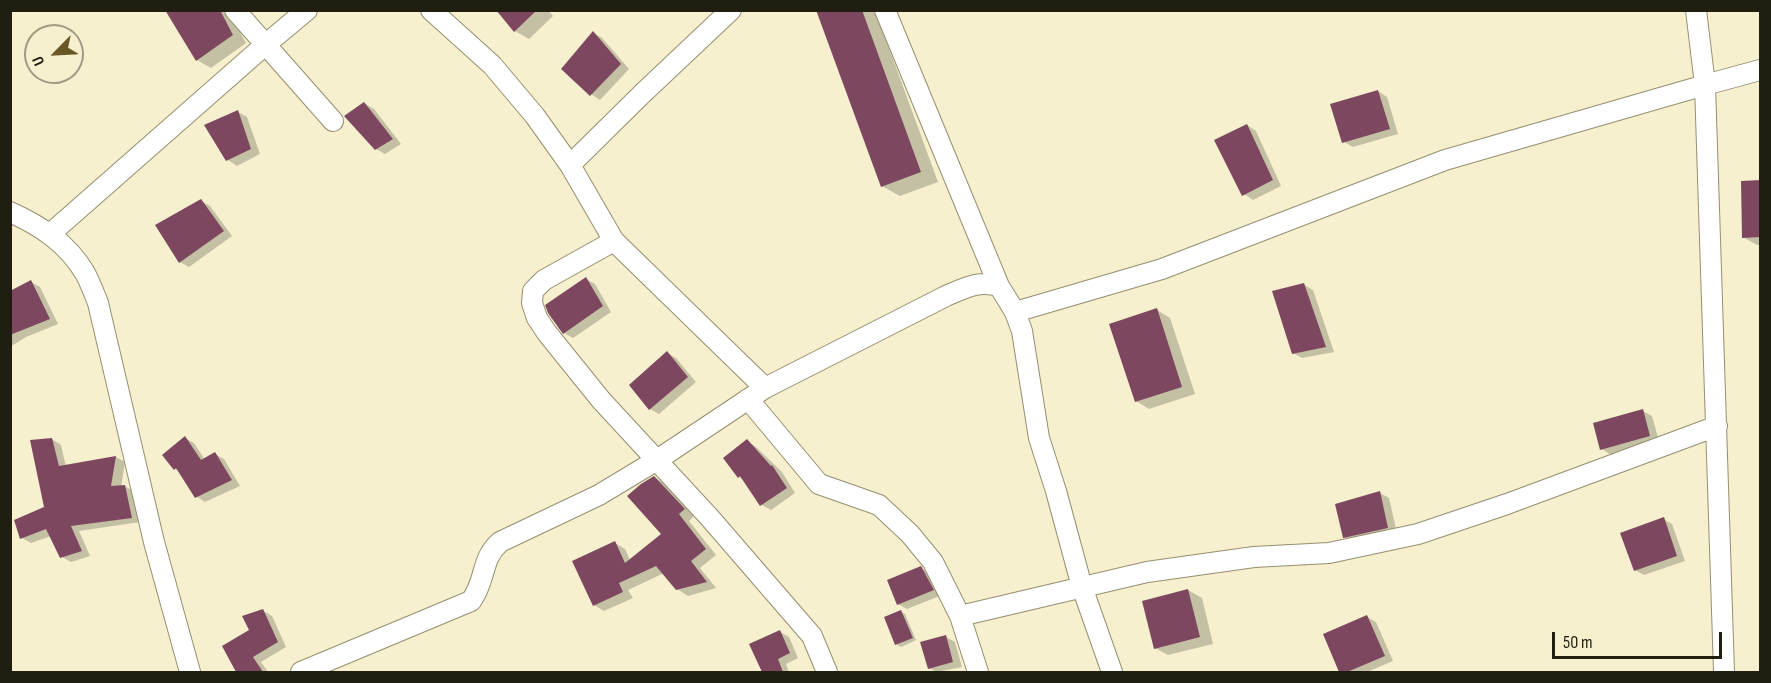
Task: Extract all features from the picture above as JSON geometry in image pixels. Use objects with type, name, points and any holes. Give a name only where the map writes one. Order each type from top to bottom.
[{"type":"street","points":[[235,10],[333,121]]},
{"type":"street","points":[[50,234],[307,10]]},
{"type":"street","points":[[431,10],[492,66],[535,117],[570,165],[614,241],[757,393],[819,484],[879,505],[910,534],[933,562],[960,616],[978,672]]},
{"type":"street","points":[[570,165],[731,10]]},
{"type":"street","points":[[885,10],[999,286],[1015,312],[1022,332],[1039,438],[1082,587],[1112,672]]},
{"type":"street","points":[[1696,10],[1705,85],[1724,672]]},
{"type":"street","points":[[1015,312],[1162,269],[1445,160],[1761,70]]},
{"type":"street","points":[[10,212],[42,227],[60,242],[85,273],[98,303],[154,542],[190,672]]},
{"type":"street","points":[[614,241],[544,280],[534,291],[532,303],[537,318],[601,400],[710,518],[813,636],[827,672]]},
{"type":"street","points":[[301,672],[471,601],[479,590],[490,551],[500,542],[599,495],[657,460],[757,393],[975,283],[999,286]]},
{"type":"street","points":[[960,616],[1147,572],[1254,556],[1329,553],[1418,534],[1507,504],[1717,426]]},
{"type":"building","points":[[165,10],[220,10],[233,35],[196,61]]},
{"type":"building","points":[[496,10],[537,10],[514,32]]},
{"type":"building","points":[[816,10],[862,10],[921,172],[881,187]]},
{"type":"building","points":[[593,31],[621,64],[590,96],[561,69]]},
{"type":"building","points":[[1378,90],[1390,129],[1342,143],[1330,104]]},
{"type":"building","points":[[364,102],[393,139],[375,150],[344,116]]},
{"type":"building","points":[[238,110],[251,149],[226,161],[204,125]]},
{"type":"building","points":[[1247,124],[1273,180],[1242,196],[1214,140]]},
{"type":"building","points":[[1761,180],[1761,237],[1742,238],[1741,181]]},
{"type":"building","points":[[201,199],[224,231],[179,263],[155,225]]},
{"type":"building","points":[[586,277],[603,306],[563,334],[545,305]]},
{"type":"building","points":[[31,280],[50,319],[10,335],[10,291]]},
{"type":"building","points":[[1304,283],[1326,347],[1292,354],[1272,291]]},
{"type":"building","points":[[1157,308],[1182,387],[1135,402],[1109,324]]},
{"type":"building","points":[[667,351],[688,377],[649,410],[629,385]]},
{"type":"building","points":[[1643,409],[1650,436],[1600,450],[1593,423]]},
{"type":"building","points":[[185,436],[201,460],[215,452],[232,480],[195,498],[176,468],[174,470],[162,455]]},
{"type":"building","points":[[52,438],[59,466],[116,456],[111,486],[125,485],[132,518],[71,526],[82,551],[60,558],[46,529],[20,539],[14,520],[44,507],[30,440]]},
{"type":"building","points":[[747,439],[772,465],[787,488],[760,506],[740,476],[738,478],[723,458]]},
{"type":"building","points":[[654,476],[685,509],[679,514],[706,549],[691,561],[707,582],[676,590],[656,566],[619,583],[623,592],[593,606],[572,561],[615,541],[625,563],[661,534],[627,496]]},
{"type":"building","points":[[1380,491],[1388,528],[1343,538],[1335,504]]},
{"type":"building","points":[[1664,517],[1677,556],[1634,571],[1620,533]]},
{"type":"building","points":[[921,566],[934,590],[897,605],[887,580]]},
{"type":"building","points":[[1188,589],[1200,637],[1154,649],[1142,601]]},
{"type":"building","points":[[263,609],[278,642],[253,657],[263,672],[236,672],[222,646],[249,630],[242,616]]},
{"type":"building","points":[[901,610],[913,638],[895,645],[884,617]]},
{"type":"building","points":[[1367,615],[1385,656],[1347,672],[1339,672],[1323,634]]},
{"type":"building","points":[[780,630],[790,653],[778,659],[783,672],[762,672],[749,644]]},
{"type":"building","points":[[946,635],[953,662],[928,669],[920,642]]}]
